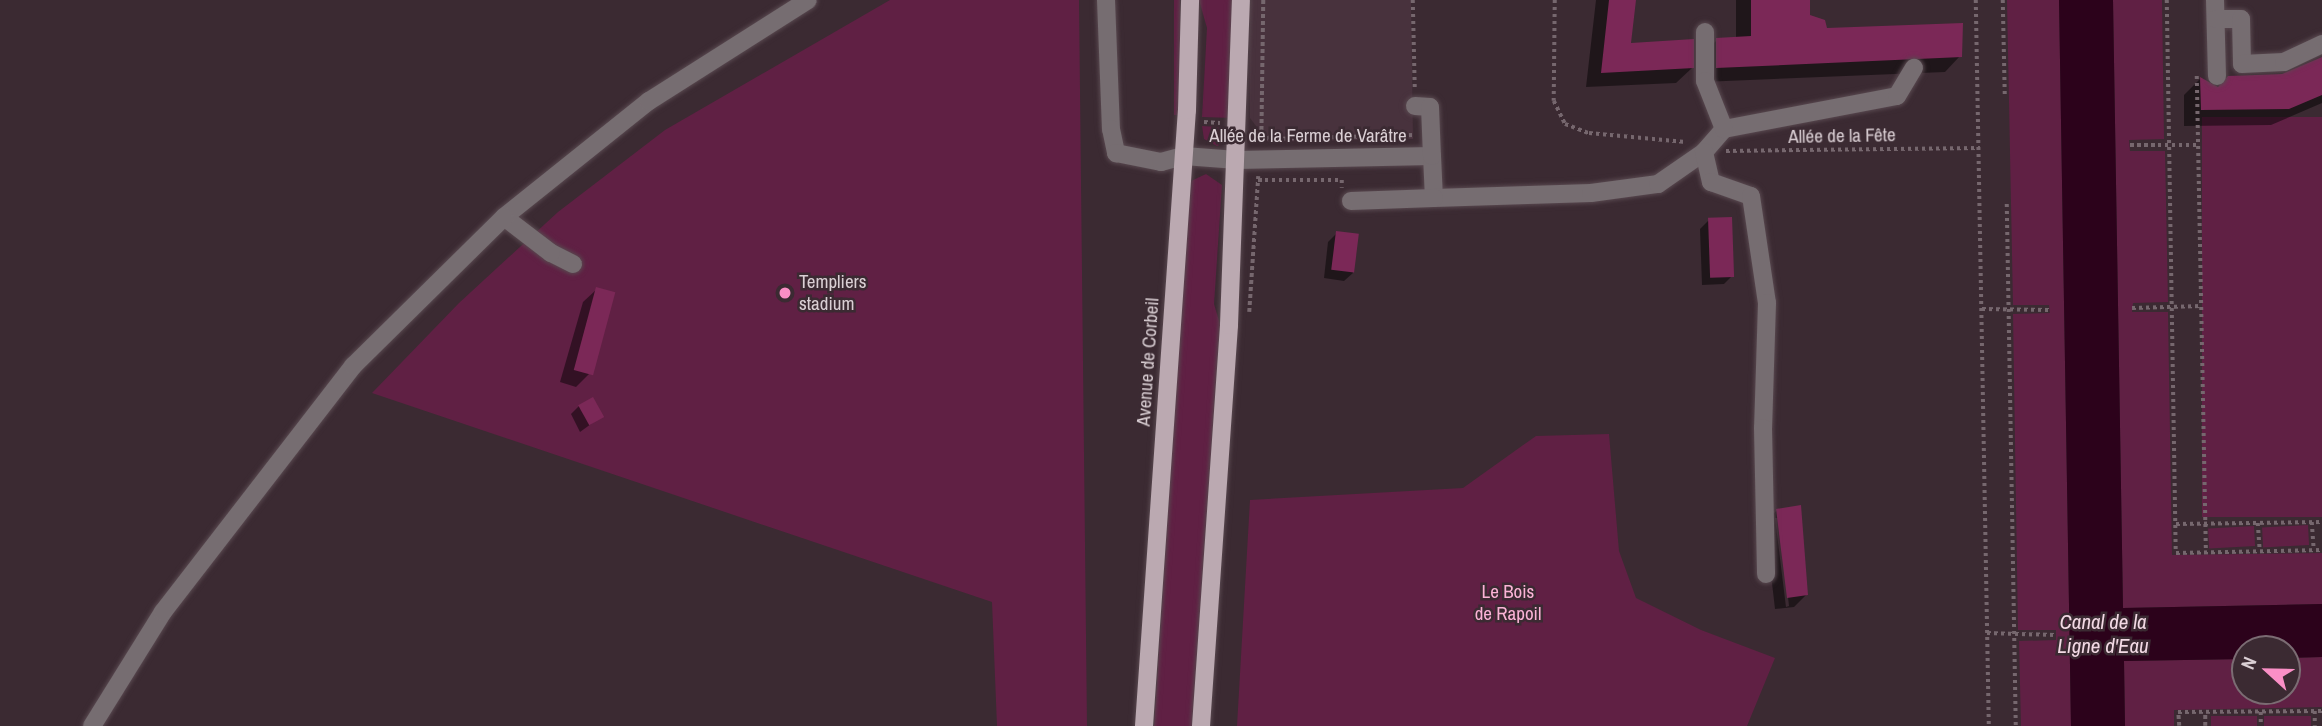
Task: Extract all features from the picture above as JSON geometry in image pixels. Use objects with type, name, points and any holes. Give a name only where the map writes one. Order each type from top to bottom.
[{"type":"main road","name":"Avenue de Corbeil","points":[[1144,726],[1184,156],[1190,0]]},
{"type":"main road","points":[[1201,726],[1239,124],[1241,0]]},
{"type":"street","points":[[92,726],[163,612],[353,366],[504,217],[649,101],[808,0]]},
{"type":"street","name":"Allée de la Ferme de Varâtre","points":[[1106,0],[1111,130],[1116,153],[1161,162],[1184,156],[1237,160],[1432,156]]},
{"type":"street","points":[[2215,0],[2217,76]]},
{"type":"street","points":[[2216,19],[2241,19],[2242,64],[2284,62],[2322,44]]},
{"type":"street","points":[[1705,32],[1705,81],[1724,129]]},
{"type":"street","points":[[1351,201],[1591,193],[1658,184],[1704,152],[1724,129],[1897,96],[1914,68]]},
{"type":"street","name":"Allée de la Ferme de Varâtre","points":[[1415,106],[1430,107],[1434,198]]},
{"type":"street","points":[[1704,152],[1711,181],[1751,196],[1767,303],[1763,428],[1766,574]]},
{"type":"street","points":[[504,217],[551,253],[573,264]]},
{"type":"path","points":[[1263,0],[1262,132],[1269,139],[1416,135]]},
{"type":"path","points":[[1555,0],[1554,101],[1565,124],[1589,133],[1676,139],[1704,152]]},
{"type":"path","points":[[1976,0],[1989,726]]},
{"type":"path","points":[[2003,0],[2005,95]]},
{"type":"path","points":[[2167,0],[2176,553],[2322,550]]},
{"type":"path","points":[[2197,66],[2206,552]]},
{"type":"path","points":[[1186,121],[1263,125]]},
{"type":"path","points":[[2130,145],[2199,145]]},
{"type":"path","name":"Allée de la Fête","points":[[1704,152],[1980,148]]},
{"type":"path","points":[[1258,180],[1342,180],[1342,201],[1351,201]]},
{"type":"path","points":[[2007,204],[2016,726]]},
{"type":"path","points":[[2132,308],[2202,306]]},
{"type":"path","points":[[1982,309],[2049,310]]},
{"type":"path","points":[[2312,522],[2314,550]]},
{"type":"path","points":[[2176,524],[2322,522]]},
{"type":"path","points":[[2258,523],[2260,551]]},
{"type":"path","points":[[1987,633],[2055,635]]},
{"type":"path","points":[[2315,711],[2315,726]]},
{"type":"path","points":[[2179,726],[2178,712],[2322,711]]},
{"type":"path","points":[[2261,712],[2261,726]]},
{"type":"path","points":[[2204,726],[2205,713]]},
{"type":"shaded area","points":[[1249,0],[1411,0],[1413,139],[1268,142],[1250,118]]},
{"type":"green space","points":[[890,0],[1079,0],[1087,726],[997,726],[992,602],[372,393],[459,303],[558,212],[665,130]]},
{"type":"green space","points":[[1174,0],[1180,0],[1180,115],[1174,115]]},
{"type":"green space","points":[[1199,0],[1237,0],[1234,118],[1202,117],[1207,28]]},
{"type":"green space","points":[[2007,0],[2059,0],[2071,726],[2021,726],[2019,641],[2056,640],[2056,630],[2018,630],[2013,314],[2050,313],[2049,305],[2013,305]]},
{"type":"green space","points":[[2113,0],[2162,0],[2164,139],[2129,140],[2130,151],[2165,151],[2168,302],[2133,303],[2132,312],[2168,312],[2172,555],[2322,553],[2322,604],[2123,608]]},
{"type":"green space","points":[[2202,117],[2322,117],[2322,517],[2202,517]]},
{"type":"green space","points":[[1202,126],[1233,128],[1229,141],[1217,146],[1204,139]]},
{"type":"green space","points":[[1206,174],[1222,185],[1214,304],[1220,324],[1192,726],[1154,726],[1189,189],[1191,181]]},
{"type":"green space","name":"Le Bois de Rapoil","points":[[1609,434],[1619,551],[1636,598],[1701,630],[1775,658],[1747,726],[1237,726],[1250,500],[1463,488],[1536,436]]},
{"type":"green space","points":[[2308,525],[2309,545],[2263,547],[2262,527]]},
{"type":"green space","points":[[2254,526],[2255,546],[2209,548],[2208,528]]},
{"type":"green space","points":[[2322,657],[2322,707],[2174,710],[2174,726],[2125,726],[2124,661],[2231,659],[2231,705],[2301,705],[2301,658]]},
{"type":"green space","points":[[2211,716],[2257,716],[2257,726],[2211,726]]},
{"type":"green space","points":[[2264,716],[2311,716],[2311,726],[2264,726]]},
{"type":"water","name":"Canal de la Ligne d'Eau","points":[[2059,0],[2113,0],[2123,608],[2322,604],[2322,657],[2301,658],[2301,635],[2231,635],[2231,659],[2124,661],[2125,726],[2071,726]]},
{"type":"building","points":[[1609,0],[1636,0],[1631,43],[1694,39],[1694,68],[1601,73]]},
{"type":"building","points":[[1751,0],[1810,0],[1810,15],[1825,20],[1827,28],[1963,23],[1962,57],[1716,68],[1716,38],[1751,36]]},
{"type":"building","points":[[2322,57],[2322,95],[2289,109],[2201,110],[2200,77],[2218,87],[2228,76],[2282,74]]},
{"type":"building","points":[[1732,217],[1734,277],[1710,278],[1708,218]]},
{"type":"building","points":[[1336,231],[1359,234],[1354,273],[1331,270]]},
{"type":"building","points":[[596,287],[615,292],[593,375],[574,370]]},
{"type":"building","points":[[593,397],[604,417],[589,425],[578,405]]},
{"type":"building","points":[[1801,505],[1808,595],[1787,598],[1776,509]]},
{"type":"place","name":"Templiers stadium","points":[[785,293]]}]
